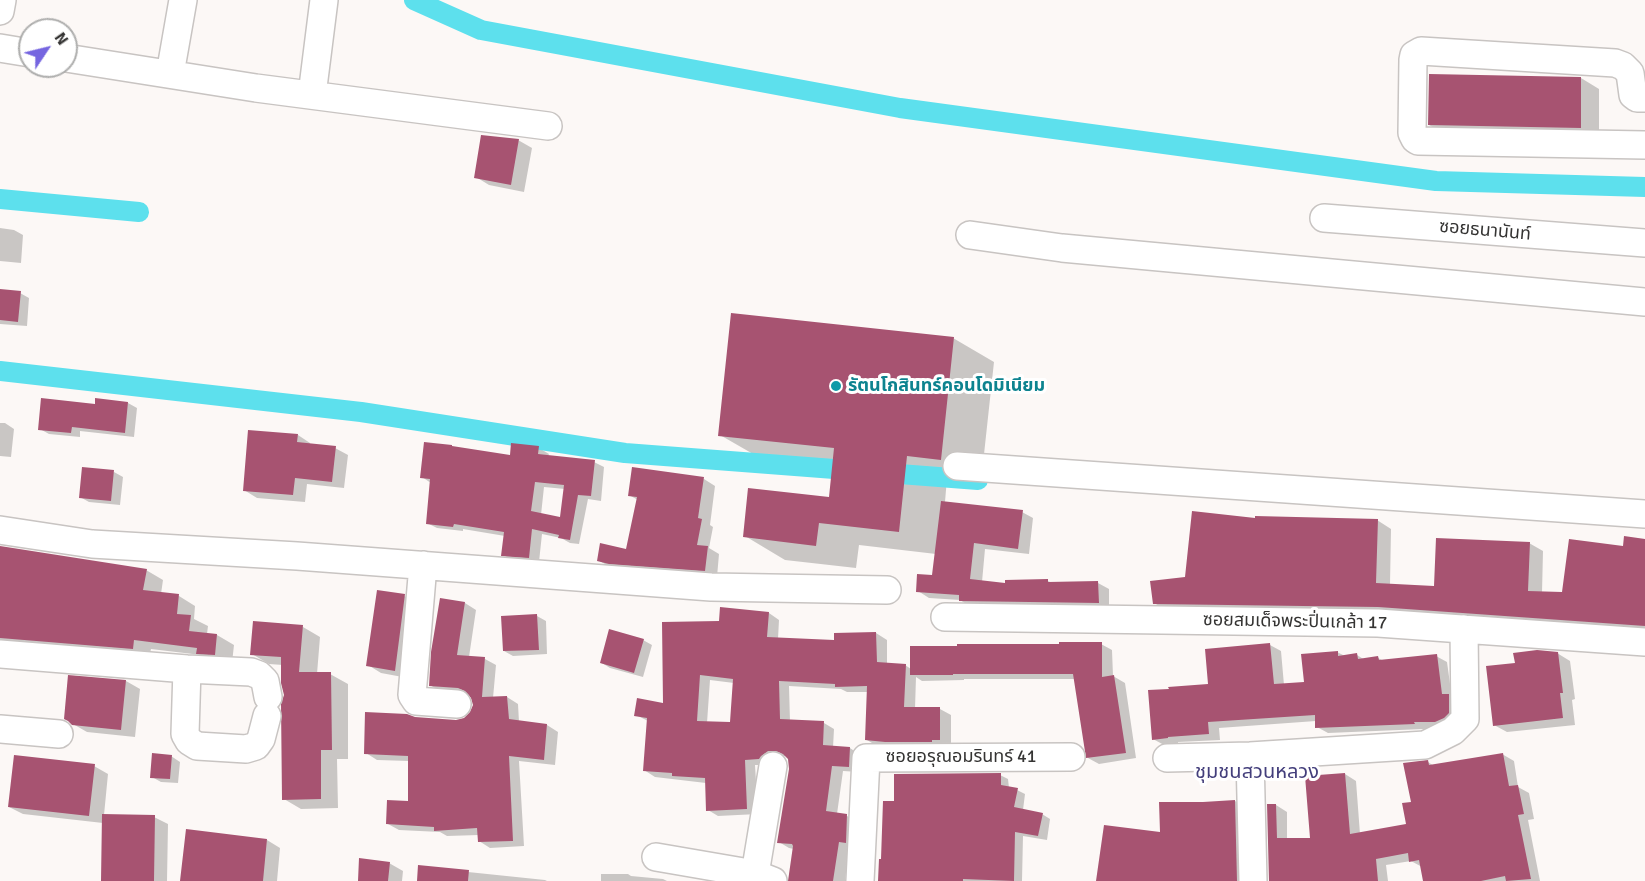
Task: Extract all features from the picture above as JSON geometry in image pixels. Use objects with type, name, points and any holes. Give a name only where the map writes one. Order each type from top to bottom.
[{"type":"street","points":[[0,10],[2,0]]},
{"type":"street","points":[[170,74],[183,0]]},
{"type":"street","points":[[312,95],[324,0]]},
{"type":"street","points":[[0,48],[18,51]]},
{"type":"street","points":[[1645,98],[1637,98],[1634,95],[1630,73],[1623,66],[1615,63],[1421,51],[1416,53],[1413,60],[1412,132],[1418,141],[1645,145]]},
{"type":"street","points":[[78,60],[312,95],[548,126]]},
{"type":"street","name":"ซอยธนานันท์","points":[[1324,218],[1645,243]]},
{"type":"street","points":[[970,235],[1062,248],[1645,302]]},
{"type":"street","points":[[957,466],[1645,514]]},
{"type":"street","points":[[0,530],[92,544],[297,555],[711,587],[887,590]]},
{"type":"street","points":[[423,565],[412,695],[416,701],[457,704]]},
{"type":"street","name":"ซอยสมเด็จพระปิ่นเกล้า 17","points":[[945,617],[1378,623],[1645,642]]},
{"type":"street","points":[[1167,759],[1425,745],[1453,731],[1466,719],[1464,629]]},
{"type":"street","points":[[0,654],[251,672],[259,675],[265,681],[268,706],[261,739],[256,746],[246,749],[197,746],[189,741],[185,734],[187,669]]},
{"type":"street","points":[[0,729],[59,734]]},
{"type":"street","points":[[1250,756],[1253,881]]},
{"type":"street","name":"ซอยอรุณอมรินทร์ 41","points":[[860,881],[866,758],[1071,757]]},
{"type":"street","points":[[656,857],[764,878],[773,766]]},
{"type":"building","points":[[1429,74],[1581,77],[1581,128],[1428,125]]},
{"type":"building","points":[[481,135],[519,139],[511,185],[474,178]]},
{"type":"building","points":[[0,289],[21,291],[18,322],[0,320]]},
{"type":"building","name":"รัตนโกสินทร์คอนโดมิเนียม","points":[[731,313],[954,337],[941,460],[907,456],[899,532],[819,523],[816,546],[743,537],[748,488],[829,497],[834,448],[718,436]]},
{"type":"building","points":[[41,398],[95,404],[95,398],[128,402],[125,433],[72,427],[71,433],[38,430]]},
{"type":"building","points":[[248,430],[298,434],[297,442],[336,446],[332,482],[295,478],[293,495],[243,491]]},
{"type":"building","points":[[424,442],[510,455],[511,443],[539,446],[538,454],[595,460],[591,496],[578,495],[570,540],[532,529],[529,558],[501,556],[504,532],[454,524],[453,527],[426,524],[430,479],[420,478]],"holes":[[[535,482],[564,485],[560,517],[531,511]]]},
{"type":"building","points":[[82,467],[114,470],[111,501],[79,498]]},
{"type":"building","points":[[632,467],[704,477],[698,518],[702,519],[697,545],[708,546],[705,571],[609,564],[597,561],[600,543],[626,549],[637,497],[628,496]]},
{"type":"building","points":[[941,501],[1023,510],[1018,549],[974,543],[970,579],[1005,583],[1005,580],[1048,579],[1048,582],[1098,581],[1099,603],[959,601],[959,595],[916,592],[917,574],[932,575]]},
{"type":"building","points":[[1192,511],[1255,518],[1255,516],[1378,519],[1376,583],[1434,586],[1436,538],[1530,542],[1528,591],[1562,592],[1569,539],[1623,546],[1624,536],[1645,539],[1645,626],[1378,607],[1153,604],[1150,581],[1185,577]]},
{"type":"building","points":[[0,546],[147,569],[143,590],[179,594],[177,614],[191,615],[189,631],[217,634],[215,655],[196,654],[197,648],[134,640],[133,649],[0,638]]},
{"type":"building","points":[[377,590],[405,594],[395,671],[366,666]]},
{"type":"building","points":[[440,598],[465,602],[457,655],[485,657],[482,697],[507,696],[509,719],[547,724],[544,760],[509,756],[513,841],[478,842],[477,828],[434,831],[434,827],[386,824],[387,800],[408,801],[408,756],[364,754],[365,712],[456,720],[464,718],[470,712],[473,705],[465,691],[458,688],[429,686],[431,652]]},
{"type":"building","points":[[720,607],[769,612],[767,637],[834,640],[834,633],[876,632],[877,662],[906,664],[904,707],[940,707],[940,740],[885,742],[865,740],[867,686],[835,687],[835,684],[779,681],[780,719],[824,721],[823,745],[850,747],[849,767],[832,766],[826,811],[847,814],[846,843],[839,842],[833,881],[788,881],[793,846],[777,843],[789,769],[788,759],[783,754],[768,751],[759,759],[745,760],[747,809],[706,811],[705,778],[643,771],[647,718],[634,716],[637,698],[663,703],[662,622],[719,621]],"holes":[[[700,675],[733,679],[730,722],[697,721]]]},
{"type":"building","points":[[537,614],[539,650],[503,651],[501,616]]},
{"type":"building","points":[[253,621],[303,625],[299,672],[331,672],[332,750],[321,750],[321,799],[282,800],[281,704],[284,695],[281,683],[281,657],[250,655]]},
{"type":"building","points":[[609,629],[644,639],[634,673],[600,663]]},
{"type":"building","points":[[1059,642],[1102,642],[1102,677],[1114,675],[1126,753],[1086,758],[1073,674],[910,675],[910,646],[1059,644]]},
{"type":"building","points":[[1270,643],[1274,684],[1304,682],[1301,654],[1338,651],[1338,656],[1357,653],[1358,659],[1378,656],[1379,660],[1437,654],[1442,694],[1449,694],[1449,713],[1435,722],[1315,728],[1315,715],[1208,722],[1209,734],[1152,740],[1148,690],[1208,684],[1205,649]]},
{"type":"building","points":[[1537,650],[1558,652],[1563,693],[1560,693],[1563,718],[1493,726],[1486,666],[1515,663],[1513,653]]},
{"type":"building","points":[[68,675],[126,680],[121,730],[72,725],[64,719]]},
{"type":"building","points":[[152,753],[172,755],[170,779],[150,778]]},
{"type":"building","points":[[1503,753],[1509,786],[1518,785],[1524,814],[1518,815],[1531,879],[1506,881],[1505,876],[1481,881],[1423,881],[1419,860],[1409,862],[1408,853],[1376,859],[1378,881],[1269,881],[1267,804],[1276,804],[1277,838],[1310,838],[1305,776],[1345,773],[1350,834],[1406,824],[1402,803],[1411,802],[1403,763],[1428,760],[1429,765]]},
{"type":"building","points":[[14,755],[95,764],[89,816],[8,807]]},
{"type":"building","points":[[1001,773],[1001,785],[1018,788],[1014,807],[1043,813],[1038,836],[1015,832],[1014,881],[963,879],[963,881],[878,881],[883,801],[894,801],[894,774]]},
{"type":"building","points":[[1235,800],[1237,881],[1096,881],[1104,825],[1160,832],[1159,802]]},
{"type":"building","points":[[102,814],[155,815],[154,881],[101,881]]},
{"type":"building","points":[[186,829],[267,839],[263,881],[180,881]]},
{"type":"building","points":[[359,858],[390,862],[388,881],[358,881]]},
{"type":"building","points":[[418,865],[469,870],[468,881],[417,881]]},
{"type":"waterway","points":[[414,0],[481,30],[900,108],[1436,181],[1645,187]]},
{"type":"waterway","points":[[0,199],[139,212]]},
{"type":"waterway","points":[[0,371],[361,412],[625,453],[978,480]]},
{"type":"place","name":"รัตนโกสินทร์คอนโดมิเนียม","points":[[836,386]]},
{"type":"district","name":"ชุมชนสวนหลวง","points":[[1257,773]]}]
